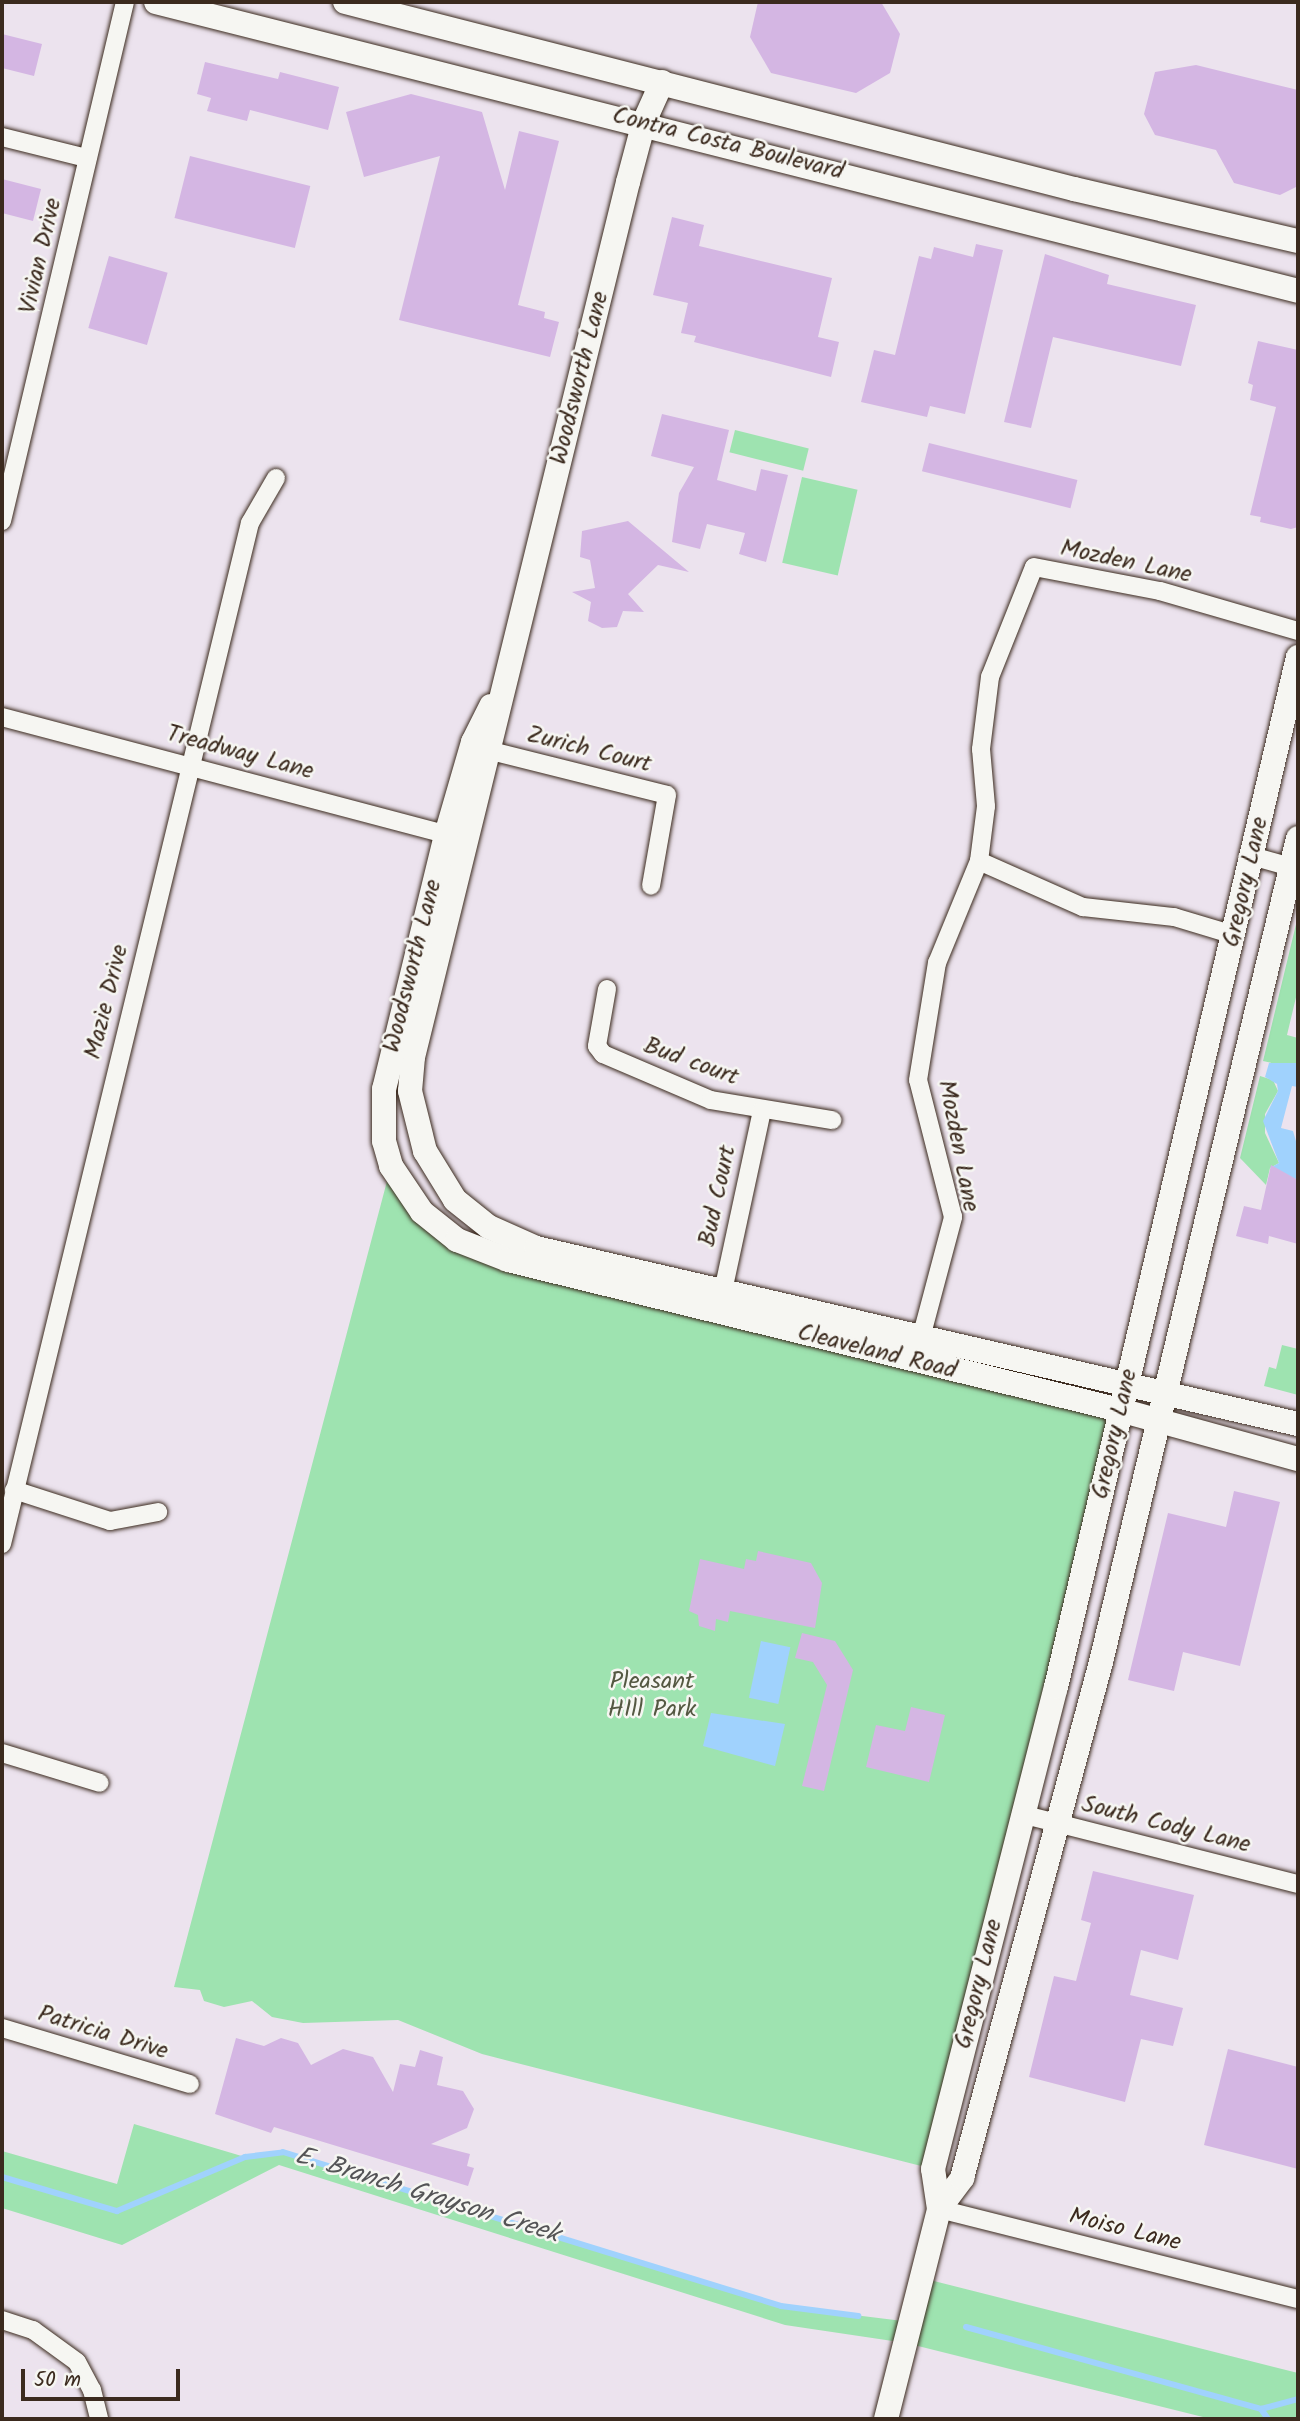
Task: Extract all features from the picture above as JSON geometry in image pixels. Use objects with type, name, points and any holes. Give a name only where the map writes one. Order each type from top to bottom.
[{"type":"main road","name":"Contra Costa Boulevard","points":[[156,2],[644,122],[1298,291]]},
{"type":"main road","name":"Contra Costa Boulevard","points":[[345,2],[1074,189],[1298,242]]},
{"type":"main road","name":"Woodsworth Lane","points":[[457,1240],[406,1194],[391,1166],[384,1141],[384,1089],[456,838],[491,751],[505,677],[644,122],[662,82]]},
{"type":"main road","name":"Gregory Lane","points":[[939,2209],[933,2169],[1021,1814],[1056,1687],[1298,657]]},
{"type":"main road","name":"Woodsworth Lane","points":[[489,1227],[455,1200],[425,1151],[410,1091],[413,1057],[473,742],[505,677]]},
{"type":"main road","name":"Gregory Lane","points":[[886,2419],[939,2209],[962,2178],[1058,1824],[1295,868],[1298,838]]},
{"type":"main road","points":[[391,1166],[425,1151]]},
{"type":"main road","name":"Cleaveland Road","points":[[489,1227],[536,1248],[1298,1423]]},
{"type":"main road","name":"Cleaveland Road","points":[[457,1240],[508,1261],[1120,1410],[1158,1424],[1298,1459]]},
{"type":"street","name":"Vivian Drive","points":[[2,521],[125,2]]},
{"type":"street","points":[[2,136],[87,158]]},
{"type":"street","name":"Mazie Drive","points":[[2,1544],[189,764],[250,523],[276,478]]},
{"type":"street","name":"Mozden Lane","points":[[915,1362],[953,1217],[918,1080],[937,963],[979,861],[986,806],[981,749],[990,677],[1034,567],[1160,592],[1298,631]]},
{"type":"street","name":"Treadway Lane","points":[[2,717],[189,764],[456,838]]},
{"type":"street","name":"Zurich Court","points":[[491,751],[667,795],[651,886]]},
{"type":"street","points":[[1252,856],[1295,868]]},
{"type":"street","points":[[979,861],[1083,906],[1174,917],[1234,935]]},
{"type":"street","name":"Bud court","points":[[607,989],[597,1046],[603,1054],[711,1100],[832,1120]]},
{"type":"street","name":"Bud Court","points":[[723,1291],[762,1110]]},
{"type":"street","points":[[14,1490],[110,1521],[158,1511]]},
{"type":"street","points":[[2,1754],[100,1783]]},
{"type":"street","name":"South Cody Lane","points":[[1021,1814],[1298,1884]]},
{"type":"street","name":"Patricia Drive","points":[[2,2028],[190,2084]]},
{"type":"street","name":"Moiso Lane","points":[[939,2209],[1298,2299]]},
{"type":"street","points":[[2,2320],[33,2330],[77,2362],[92,2390],[99,2419]]},
{"type":"green space","points":[[735,430],[809,448],[803,471],[729,452]]},
{"type":"green space","points":[[802,477],[858,490],[838,576],[782,563]]},
{"type":"green space","points":[[1298,916],[1298,989],[1287,1035],[1298,1038],[1298,1063],[1280,1065],[1263,1061]]},
{"type":"green space","points":[[1260,1076],[1273,1080],[1278,1091],[1265,1114],[1265,1133],[1279,1163],[1270,1168],[1266,1185],[1240,1158]]},
{"type":"green space","name":"Pleasant HIll Park","points":[[391,1166],[457,1240],[1120,1410],[933,2169],[482,2054],[398,2020],[303,2023],[272,2017],[252,2001],[224,2007],[204,2001],[200,1990],[174,1987]]},
{"type":"green space","points":[[1282,1345],[1298,1349],[1298,1395],[1264,1386],[1269,1367],[1276,1369]]},
{"type":"green space","points":[[134,2124],[245,2157],[283,2152],[781,2306],[911,2322],[922,2278],[1298,2373],[1298,2419],[1211,2419],[906,2343],[785,2325],[279,2165],[122,2245],[2,2208],[2,2151],[117,2184]]},
{"type":"water","points":[[1269,1063],[1298,1063],[1298,1087],[1292,1086],[1281,1128],[1293,1131],[1298,1148],[1298,1180],[1270,1168],[1279,1163],[1263,1121],[1278,1091],[1277,1084],[1265,1077]]},
{"type":"water","points":[[761,1641],[790,1647],[778,1704],[749,1698]]},
{"type":"water","points":[[711,1713],[785,1724],[775,1766],[703,1746]]},
{"type":"building","points":[[758,2],[881,2],[900,34],[890,73],[856,93],[771,73],[750,37]]},
{"type":"building","points":[[2,34],[42,44],[34,76],[2,68]]},
{"type":"building","points":[[205,62],[278,79],[280,72],[339,87],[328,130],[250,110],[247,121],[207,111],[211,98],[197,94]]},
{"type":"building","points":[[1196,65],[1298,90],[1298,186],[1280,195],[1234,183],[1216,150],[1155,135],[1144,114],[1155,72]]},
{"type":"building","points":[[411,94],[482,112],[505,190],[519,131],[559,141],[518,305],[545,312],[544,318],[559,322],[550,357],[399,320],[440,156],[364,177],[346,112]]},
{"type":"building","points":[[190,156],[310,186],[295,248],[175,218]]},
{"type":"building","points":[[2,179],[41,189],[33,221],[2,213]]},
{"type":"building","points":[[672,217],[704,225],[699,246],[832,278],[818,337],[839,342],[831,377],[694,342],[696,336],[681,333],[688,303],[653,295]]},
{"type":"building","points":[[976,244],[1003,250],[965,414],[930,406],[927,417],[861,402],[874,350],[895,355],[919,256],[931,259],[934,247],[973,257]]},
{"type":"building","points":[[1045,254],[1109,275],[1107,284],[1196,305],[1181,366],[1053,337],[1031,428],[1004,422]]},
{"type":"building","points":[[109,256],[168,273],[147,345],[88,328]]},
{"type":"building","points":[[1258,341],[1298,350],[1298,527],[1291,529],[1260,522],[1261,517],[1250,515],[1276,407],[1250,400],[1253,385],[1248,383]]},
{"type":"building","points":[[662,414],[729,430],[717,480],[756,491],[761,469],[788,475],[766,562],[739,554],[745,533],[707,524],[700,549],[672,542],[679,493],[694,467],[651,456]]},
{"type":"building","points":[[929,443],[1077,480],[1070,508],[922,471]]},
{"type":"building","points":[[628,521],[689,572],[658,565],[628,594],[644,612],[623,611],[617,627],[602,628],[588,621],[591,602],[572,592],[595,588],[590,560],[580,557],[582,531]]},
{"type":"building","points":[[1271,1165],[1298,1180],[1298,1244],[1269,1236],[1268,1244],[1236,1236],[1244,1206],[1261,1210]]},
{"type":"building","points":[[1234,1491],[1280,1502],[1240,1666],[1183,1652],[1174,1691],[1128,1680],[1168,1513],[1226,1527]]},
{"type":"building","points":[[758,1551],[811,1563],[822,1583],[815,1628],[730,1611],[728,1622],[716,1619],[715,1631],[699,1626],[698,1615],[689,1611],[700,1559],[744,1569],[746,1559],[756,1561]]},
{"type":"building","points":[[802,1633],[835,1641],[853,1670],[824,1791],[802,1786],[827,1685],[813,1662],[795,1658]]},
{"type":"building","points":[[911,1707],[945,1715],[929,1782],[866,1767],[876,1725],[905,1731]]},
{"type":"building","points":[[1093,1871],[1194,1895],[1178,1960],[1141,1950],[1130,1995],[1183,2008],[1173,2046],[1141,2039],[1125,2102],[1029,2077],[1054,1976],[1076,1981],[1091,1923],[1081,1920]]},
{"type":"building","points":[[236,2038],[264,2046],[281,2038],[298,2043],[311,2065],[343,2049],[373,2057],[393,2092],[400,2064],[415,2067],[420,2050],[443,2057],[437,2085],[463,2091],[474,2109],[467,2128],[431,2144],[470,2154],[467,2166],[474,2168],[468,2186],[274,2127],[271,2133],[215,2114]]},
{"type":"building","points":[[1228,2049],[1298,2067],[1298,2169],[1204,2145]]},
{"type":"waterway","name":"E. Branch Grayson Creek","points":[[2,2177],[117,2211],[245,2157],[283,2152],[781,2306],[858,2316]]},
{"type":"waterway","name":"E. Branch Grayson Creek","points":[[966,2327],[1261,2409],[1298,2399]]},
{"type":"waterway","points":[[1261,2409],[1268,2419]]}]
